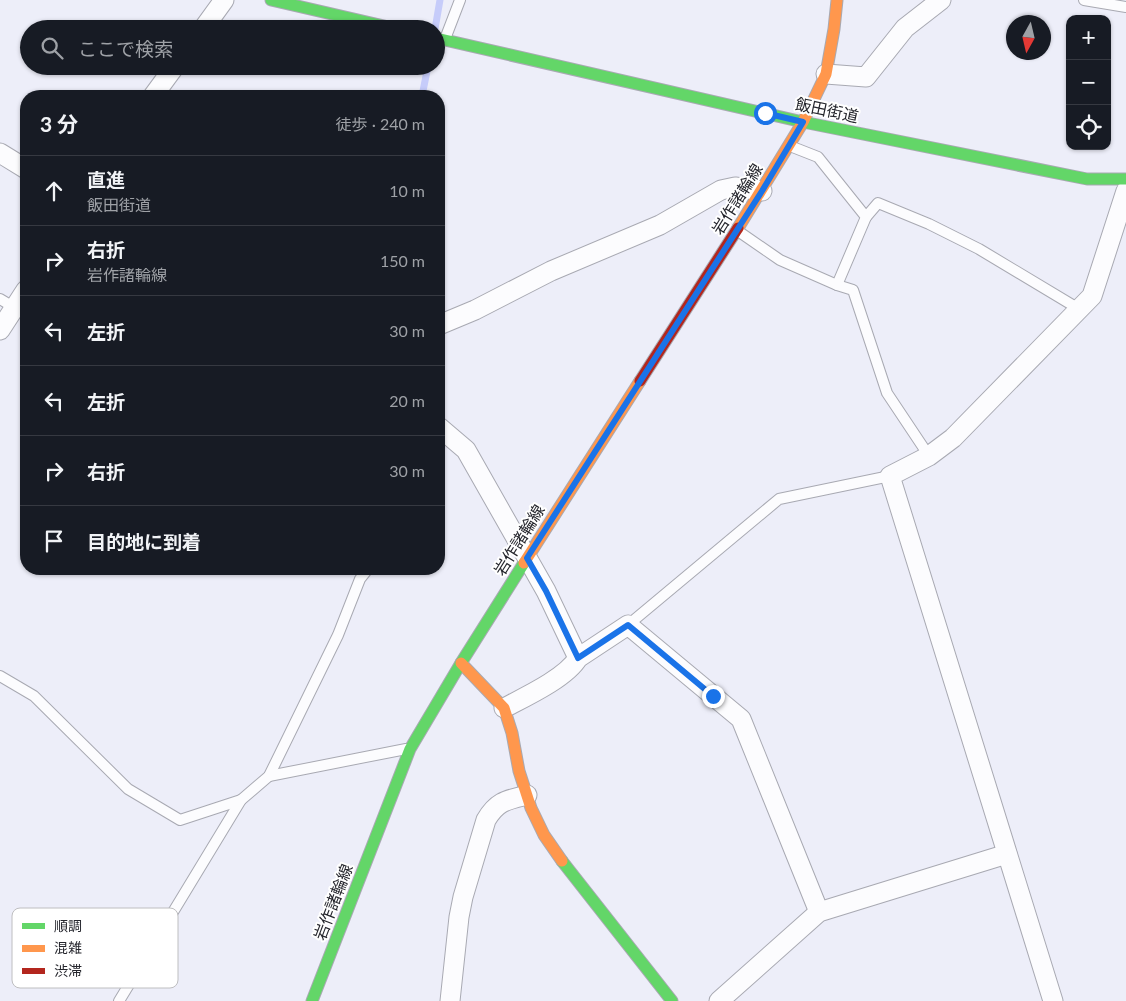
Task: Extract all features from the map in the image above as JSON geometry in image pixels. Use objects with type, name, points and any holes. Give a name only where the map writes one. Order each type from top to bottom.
[{"type":"main road","points":[[271,0],[358,20]]},
{"type":"main road","name":"岩作諸輪線","points":[[312,1001],[410,749],[461,663],[762,191],[803,122],[826,74],[837,0]]},
{"type":"main road","name":"飯田街道","points":[[445,40],[803,122],[1087,179],[1126,179]]},
{"type":"main road","points":[[461,663],[504,708],[512,733],[519,771],[544,835],[567,869],[672,1001]]},
{"type":"street","points":[[210,20],[224,0]]},
{"type":"street","points":[[826,74],[866,77],[905,28],[941,0]]},
{"type":"street","points":[[157,90],[168,75]]},
{"type":"street","points":[[0,153],[20,165]]},
{"type":"street","points":[[445,322],[475,310],[552,270],[660,225],[721,190],[735,187],[762,191]]},
{"type":"street","points":[[1053,1001],[890,476],[929,456],[953,438],[1092,296],[1123,211],[1126,191]]},
{"type":"street","points":[[0,330],[7,303],[20,294]]},
{"type":"street","points":[[445,432],[466,450],[490,490],[546,591],[578,658]]},
{"type":"street","points":[[504,708],[547,685],[574,666],[578,658],[628,625],[741,719],[819,912]]},
{"type":"street","points":[[450,1001],[459,917],[463,897],[486,820],[493,809],[505,801],[527,795]]},
{"type":"street","points":[[719,1001],[819,912],[1008,854]]},
{"type":"lane","points":[[445,31],[460,0]]},
{"type":"lane","points":[[1084,0],[1126,7]]},
{"type":"lane","points":[[789,145],[818,157],[866,217]]},
{"type":"lane","points":[[837,285],[866,217],[878,203],[929,224],[979,249],[1080,309]]},
{"type":"lane","points":[[737,230],[780,260],[853,290],[888,393],[929,456]]},
{"type":"lane","points":[[628,625],[779,499],[890,476]]},
{"type":"lane","points":[[175,908],[241,800],[269,776],[338,635],[364,575]]},
{"type":"lane","points":[[0,676],[34,696],[128,789],[180,820],[241,800]]},
{"type":"lane","points":[[269,776],[410,749]]},
{"type":"lane","points":[[119,1001],[127,988]]},
{"type":"waterway","points":[[437,20],[440,0]]},
{"type":"waterway","points":[[423,90],[426,75]]},
{"type":"traffic: fast","points":[[271,0],[358,20]]},
{"type":"traffic: fast","points":[[445,40],[803,122]]},
{"type":"traffic: fast","points":[[803,122],[1087,179],[1126,179]]},
{"type":"traffic: fast","points":[[312,1001],[410,749],[524,563]]},
{"type":"traffic: fast","points":[[562,861],[672,1001]]},
{"type":"traffic: slow","points":[[738,228],[803,122],[826,74],[837,0]]},
{"type":"traffic: slow","points":[[524,563],[640,381]]},
{"type":"traffic: slow","points":[[461,663],[504,708],[512,733],[519,771],[531,808],[544,835],[562,861]]},
{"type":"traffic: jam","points":[[640,381],[738,228]]},
{"type":"route","points":[[713,696],[628,625],[578,658],[546,591],[527,558],[762,191],[803,122],[765,113]]}]
